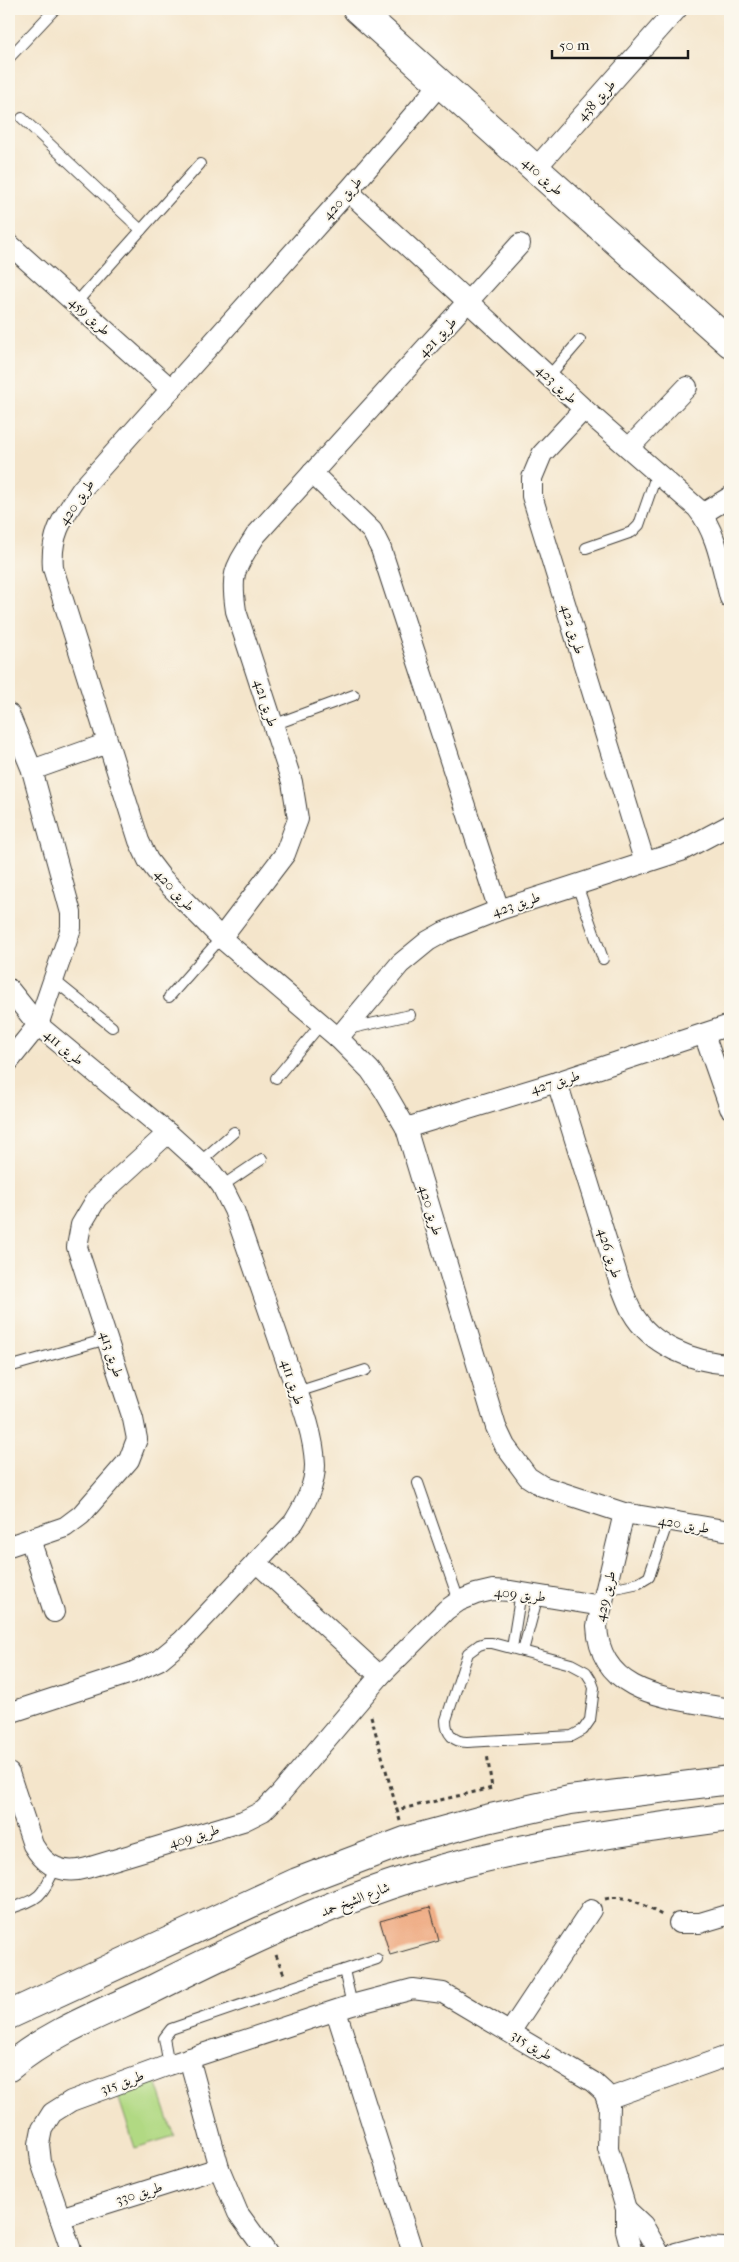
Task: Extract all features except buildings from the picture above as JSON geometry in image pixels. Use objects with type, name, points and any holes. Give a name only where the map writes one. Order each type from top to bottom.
[{"type":"main road","name":"طريق 410","points":[[357,9],[730,343]]},
{"type":"main road","points":[[9,2014],[297,1882],[413,1839],[482,1820],[570,1800],[730,1780]]},
{"type":"main road","name":"شارع الشيخ حمد","points":[[9,2067],[50,2038],[213,1959],[326,1909],[372,1891],[494,1855],[564,1842],[730,1817]]},
{"type":"main road","points":[[9,2088],[50,2038]]},
{"type":"street","name":"طريق 438","points":[[535,168],[677,9]]},
{"type":"street","name":"طريق 420","points":[[441,83],[348,191],[82,488],[59,524],[52,546],[54,568],[139,841],[148,860],[161,877],[221,938],[321,1024],[342,1034],[370,1070],[406,1128],[496,1427],[505,1446],[528,1476],[542,1486],[624,1513],[730,1531]]},
{"type":"street","name":"طريق 423","points":[[348,191],[584,409],[689,500],[702,514],[714,540],[730,598]]},
{"type":"street","name":"طريق 459","points":[[9,244],[171,389]]},
{"type":"street","name":"طريق 421","points":[[221,938],[285,854],[298,819],[292,782],[236,611],[232,588],[234,569],[256,535],[520,244]]},
{"type":"street","points":[[630,448],[687,386]]},
{"type":"street","name":"طريق 422","points":[[584,409],[542,454],[532,478],[532,496],[645,863]]},
{"type":"street","points":[[312,473],[372,531],[381,549],[499,910]]},
{"type":"street","points":[[702,514],[730,497]]},
{"type":"street","points":[[9,714],[32,770],[71,912],[71,928],[38,1025],[9,1061]]},
{"type":"street","points":[[32,770],[108,743]]},
{"type":"street","name":"طريق 423","points":[[342,1034],[388,978],[414,952],[444,932],[499,910],[681,851],[730,825]]},
{"type":"street","name":"طريق 411","points":[[9,989],[17,1011],[38,1025],[168,1133],[200,1162],[222,1186],[234,1210],[297,1392],[314,1448],[315,1468],[312,1487],[294,1522],[182,1641],[158,1660],[131,1674],[9,1713]]},
{"type":"street","name":"طريق 427","points":[[406,1128],[557,1082],[730,1025]]},
{"type":"street","points":[[704,1034],[730,1108]]},
{"type":"street","name":"طريق 426","points":[[557,1082],[620,1284],[633,1313],[651,1335],[684,1355],[730,1364]]},
{"type":"street","name":"طريق 413","points":[[9,1546],[65,1527],[81,1515],[129,1460],[137,1439],[133,1420],[77,1248],[81,1225],[97,1198],[168,1133]]},
{"type":"street","name":"طريق 429","points":[[624,1513],[597,1626],[598,1641],[602,1655],[609,1667],[619,1678],[631,1685],[656,1694],[730,1709]]},
{"type":"street","points":[[30,1539],[54,1612]]},
{"type":"street","points":[[256,1562],[380,1676]]},
{"type":"street","name":"طريق 409","points":[[56,1868],[71,1871],[87,1868],[243,1821],[263,1810],[280,1794],[380,1676],[446,1610],[459,1601],[493,1590],[604,1598]]},
{"type":"street","points":[[9,1773],[33,1845],[46,1862],[56,1868]]},
{"type":"street","points":[[510,2032],[591,1910]]},
{"type":"street","points":[[679,1924],[700,1923],[730,1914]]},
{"type":"street","name":"طريق 315","points":[[72,2253],[41,2162],[39,2144],[42,2129],[52,2113],[71,2101],[169,2065],[344,2008],[404,1991],[433,1990],[452,1997],[593,2082],[604,2092],[607,2099]]},
{"type":"street","points":[[344,2008],[413,2253]]},
{"type":"street","points":[[632,2253],[626,2230],[626,2209],[608,2148],[609,2106],[607,2099],[730,2055]]},
{"type":"street","points":[[189,2058],[219,2168],[238,2213],[267,2253]]},
{"type":"street","name":"طريق 330","points":[[60,2218],[219,2168]]},
{"type":"street","points":[[626,2209],[644,2225],[659,2253]]},
{"type":"street","points":[[676,2253],[699,2247],[724,2249]]},
{"type":"lane","points":[[9,58],[55,9]]},
{"type":"lane","points":[[22,118],[141,230]]},
{"type":"lane","points":[[76,303],[200,164]]},
{"type":"lane","points":[[549,376],[580,340]]},
{"type":"lane","points":[[586,548],[632,532],[639,525],[658,473]]},
{"type":"lane","points":[[273,725],[354,695]]},
{"type":"lane","points":[[577,885],[603,959]]},
{"type":"lane","points":[[170,997],[221,938]]},
{"type":"lane","points":[[54,981],[112,1027]]},
{"type":"lane","points":[[342,1034],[410,1015]]},
{"type":"lane","points":[[276,1078],[321,1024]]},
{"type":"lane","points":[[200,1162],[234,1132]]},
{"type":"lane","points":[[222,1186],[262,1159]]},
{"type":"lane","points":[[9,1367],[107,1338]]},
{"type":"lane","points":[[297,1392],[366,1370]]},
{"type":"lane","points":[[418,1483],[459,1601]]},
{"type":"lane","points":[[604,1598],[649,1577],[668,1521]]},
{"type":"lane","points":[[512,1648],[530,1594]]},
{"type":"lane","points":[[523,1652],[530,1594]]},
{"type":"lane","points":[[485,1643],[512,1648],[571,1664],[586,1672],[594,1688],[587,1725],[578,1734],[572,1736],[467,1742],[456,1740],[448,1732],[446,1720],[468,1653],[478,1645],[485,1643]]},
{"type":"lane","points":[[9,1908],[40,1896],[56,1868]]},
{"type":"lane","points":[[169,2065],[164,2038],[171,2028],[377,1959]]},
{"type":"lane","points":[[344,1970],[344,2008]]},
{"type":"path","points":[[366,1694],[397,1810]]},
{"type":"path","points":[[488,1760],[490,1775]]},
{"type":"path","points":[[591,1910],[606,1899],[625,1897],[679,1924]]},
{"type":"path","points":[[275,1952],[289,1988]]},
{"type":"green space","points":[[155,2078],[174,2136],[135,2148],[116,2090]]}]
